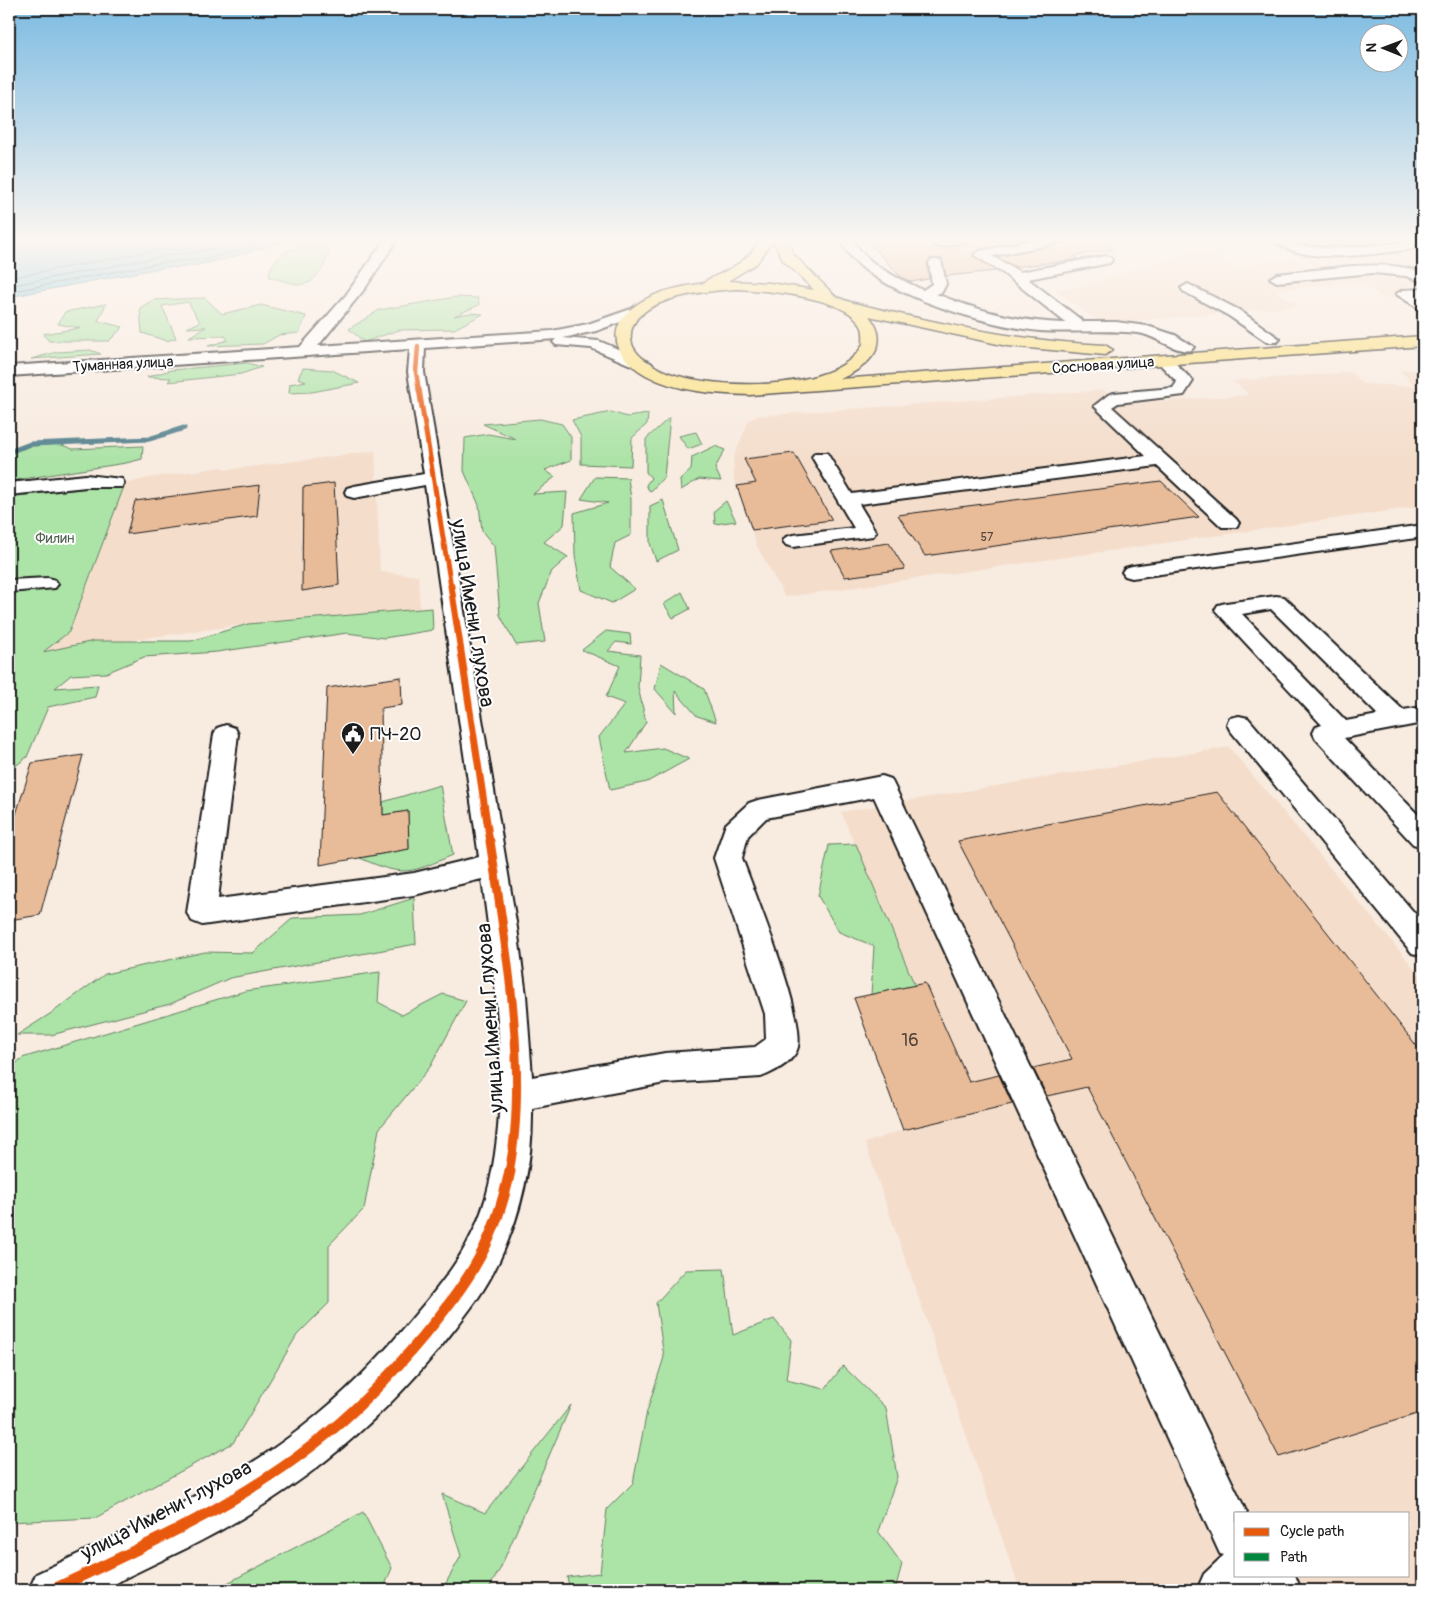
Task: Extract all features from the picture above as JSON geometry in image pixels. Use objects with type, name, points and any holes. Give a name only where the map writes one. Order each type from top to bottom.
[{"type":"main road","points":[[636,313],[624,326],[623,343],[627,351],[645,366],[672,378],[705,386],[744,390],[782,388],[826,378],[844,371],[866,353],[871,343],[871,333],[867,324],[854,313]]},
{"type":"main road","name":"Сосновая улица","points":[[872,313],[939,330],[994,340],[1092,350],[1186,347],[1423,328]]},
{"type":"main road","name":"Сосновая улица","points":[[782,388],[1423,341]]},
{"type":"street","points":[[302,352],[341,313]]},
{"type":"street","name":"Туманная улица","points":[[9,371],[418,346],[552,335],[592,328],[633,313]]},
{"type":"street","points":[[978,313],[996,319],[1037,326],[1139,328],[1164,335],[1186,347]]},
{"type":"street","points":[[1062,313],[1082,328]]},
{"type":"street","points":[[1233,313],[1272,339]]},
{"type":"street","points":[[1145,318],[1164,335]]},
{"type":"street","name":"Туманная улица","points":[[418,346],[453,347],[548,341],[580,343],[602,347],[645,366]]},
{"type":"street","name":"улица Имени Глухова","points":[[52,1590],[215,1510],[296,1459],[362,1404],[414,1349],[455,1297],[485,1251],[503,1202],[513,1156],[517,1095],[509,969],[416,372],[418,346]]},
{"type":"street","points":[[1165,361],[1185,381],[1178,392],[1114,398],[1102,406],[1228,523]]},
{"type":"street","points":[[793,541],[866,532],[821,457]]},
{"type":"street","points":[[848,500],[1161,460]]},
{"type":"street","points":[[354,492],[434,478]]},
{"type":"street","points":[[9,489],[86,481],[115,483]]},
{"type":"street","points":[[1132,572],[1423,531]]},
{"type":"street","points":[[9,586],[48,584]]},
{"type":"street","points":[[1341,730],[1226,610],[1276,602],[1397,719]]},
{"type":"street","points":[[1423,714],[1324,733],[1423,837]]},
{"type":"street","points":[[1239,724],[1423,944]]},
{"type":"street","points":[[226,734],[202,913],[414,884],[493,865]]},
{"type":"street","points":[[517,1095],[665,1068],[761,1062],[782,1046],[781,1014],[728,858],[736,830],[758,810],[882,786],[1234,1534]]},
{"type":"street","points":[[1220,1590],[1234,1575]]},
{"type":"street","points":[[1263,1576],[1278,1590]]},
{"type":"shaded area","points":[[1087,313],[1227,313],[1103,324]]},
{"type":"shaded area","points":[[1400,370],[1423,370],[1423,506],[785,597],[757,546],[734,479],[733,459],[749,420],[757,416],[1104,390],[1120,404],[1249,395],[1233,381],[1351,372],[1363,384],[1415,386]]},
{"type":"shaded area","points":[[375,451],[380,572],[418,576],[420,609],[248,624],[41,652],[70,632],[125,484],[148,478],[222,467],[226,470]]},
{"type":"shaded area","points":[[1229,747],[1423,979],[1423,1590],[1020,1590],[865,1143],[903,1130],[854,998],[915,985],[841,812]]},
{"type":"green space","points":[[65,313],[102,313],[98,321],[123,327],[109,341],[49,341],[43,334],[80,328],[58,324]]},
{"type":"green space","points":[[140,313],[165,313],[176,338],[167,341],[142,333]]},
{"type":"green space","points":[[194,313],[292,313],[306,316],[299,333],[279,335],[263,344],[208,346],[228,340],[225,336],[189,337],[206,327],[187,328],[200,322]]},
{"type":"green space","points":[[375,313],[462,313],[454,316],[471,313],[483,314],[454,329],[399,330],[364,342],[349,329]]},
{"type":"green space","points":[[90,350],[101,354],[31,359],[57,352]]},
{"type":"green space","points":[[247,363],[262,367],[241,374],[168,382],[171,378],[147,377],[171,370]]},
{"type":"green space","points":[[303,368],[332,370],[359,383],[312,392],[289,393],[290,384],[306,381],[298,378]]},
{"type":"green space","points":[[611,412],[627,417],[648,414],[647,424],[632,438],[631,466],[581,464],[581,437],[572,420]]},
{"type":"green space","points":[[670,417],[664,477],[650,492],[646,485],[651,478],[646,472],[646,439]]},
{"type":"green space","points":[[540,419],[562,424],[571,437],[571,460],[545,470],[555,477],[533,494],[567,492],[564,525],[544,542],[568,557],[552,571],[539,603],[545,642],[516,645],[500,615],[494,546],[482,531],[479,505],[464,471],[465,438],[488,434],[516,439],[483,424]]},
{"type":"green space","points":[[696,432],[702,444],[688,449],[679,436]]},
{"type":"green space","points":[[59,444],[73,449],[143,446],[142,459],[9,481],[9,453],[32,446]]},
{"type":"green space","points":[[715,446],[725,450],[715,468],[721,481],[699,479],[681,490],[680,480],[691,470],[692,457]]},
{"type":"green space","points":[[595,477],[628,478],[631,499],[631,535],[615,543],[610,567],[635,589],[612,603],[581,590],[575,555],[574,513],[608,503],[581,499]]},
{"type":"green space","name":"Филин","points":[[125,484],[69,632],[43,652],[94,641],[191,641],[248,624],[432,608],[433,630],[384,638],[347,633],[217,652],[144,657],[106,673],[71,675],[55,688],[98,685],[95,697],[48,707],[27,757],[9,771],[9,497]]},
{"type":"green space","points":[[663,500],[678,550],[656,561],[650,543],[650,506]]},
{"type":"green space","points":[[726,501],[736,521],[715,524],[714,511]]},
{"type":"green space","points":[[682,592],[690,609],[673,618],[664,604]]},
{"type":"green space","points":[[606,631],[630,634],[631,644],[616,642],[608,651],[640,655],[638,687],[646,722],[626,753],[663,748],[689,759],[647,782],[610,790],[599,737],[625,704],[606,697],[620,666],[582,650]]},
{"type":"green space","points":[[661,663],[704,689],[716,722],[697,716],[675,691],[676,713],[655,689]]},
{"type":"green space","points":[[440,785],[453,855],[427,866],[407,871],[387,868],[360,858],[409,849],[408,811],[383,815],[383,802]]},
{"type":"green space","points":[[856,844],[915,986],[871,995],[874,946],[839,932],[818,896],[829,845]]},
{"type":"green space","points":[[414,898],[416,944],[230,978],[170,1004],[51,1035],[17,1035],[53,1012],[105,974],[205,952],[253,953],[293,918],[360,915]]},
{"type":"green space","points":[[380,972],[378,1002],[402,1015],[443,994],[466,1001],[430,1067],[379,1129],[364,1209],[329,1245],[329,1303],[297,1335],[233,1443],[95,1518],[9,1522],[9,1070],[22,1058],[245,991]]},
{"type":"green space","points":[[724,1269],[733,1335],[774,1319],[791,1340],[786,1380],[825,1389],[843,1366],[886,1408],[897,1477],[878,1531],[902,1564],[895,1590],[570,1590],[567,1577],[600,1573],[607,1509],[633,1483],[647,1411],[664,1357],[656,1303],[686,1270]]},
{"type":"green space","points":[[571,1405],[500,1569],[488,1590],[442,1590],[461,1556],[442,1494],[485,1513]]},
{"type":"green space","points":[[363,1512],[392,1568],[383,1590],[214,1590]]},
{"type":"building","points":[[794,453],[832,520],[752,530],[737,486],[756,483],[744,459]]},
{"type":"building","points":[[1161,481],[1199,517],[925,556],[898,515]]},
{"type":"building","points":[[334,483],[339,585],[302,591],[303,487]]},
{"type":"building","points":[[260,485],[257,516],[127,534],[135,501]]},
{"type":"building","points":[[889,543],[905,569],[845,577],[831,551]]},
{"type":"building","name":"ПЧ-20","points":[[401,677],[402,705],[381,708],[383,815],[408,811],[409,849],[320,865],[327,688]]},
{"type":"building","points":[[83,755],[40,915],[9,920],[9,837],[32,763]]},
{"type":"building","points":[[1217,792],[1423,1054],[1423,1412],[1279,1457],[1087,1087],[1047,1096],[1033,1068],[1072,1059],[958,841]]},
{"type":"building","points":[[925,983],[969,1082],[999,1075],[1012,1104],[903,1130],[854,998]]},
{"type":"waterway","points":[[9,452],[30,444],[149,439],[184,428]]},
{"type":"cycle path","points":[[52,1590],[177,1530],[237,1497],[295,1459],[332,1430],[384,1381],[460,1290],[485,1250],[504,1196],[514,1141],[516,1085],[510,995],[493,861],[416,372],[418,346]]},
{"type":"place","name":"ПЧ-20","points":[[353,755]]}]
